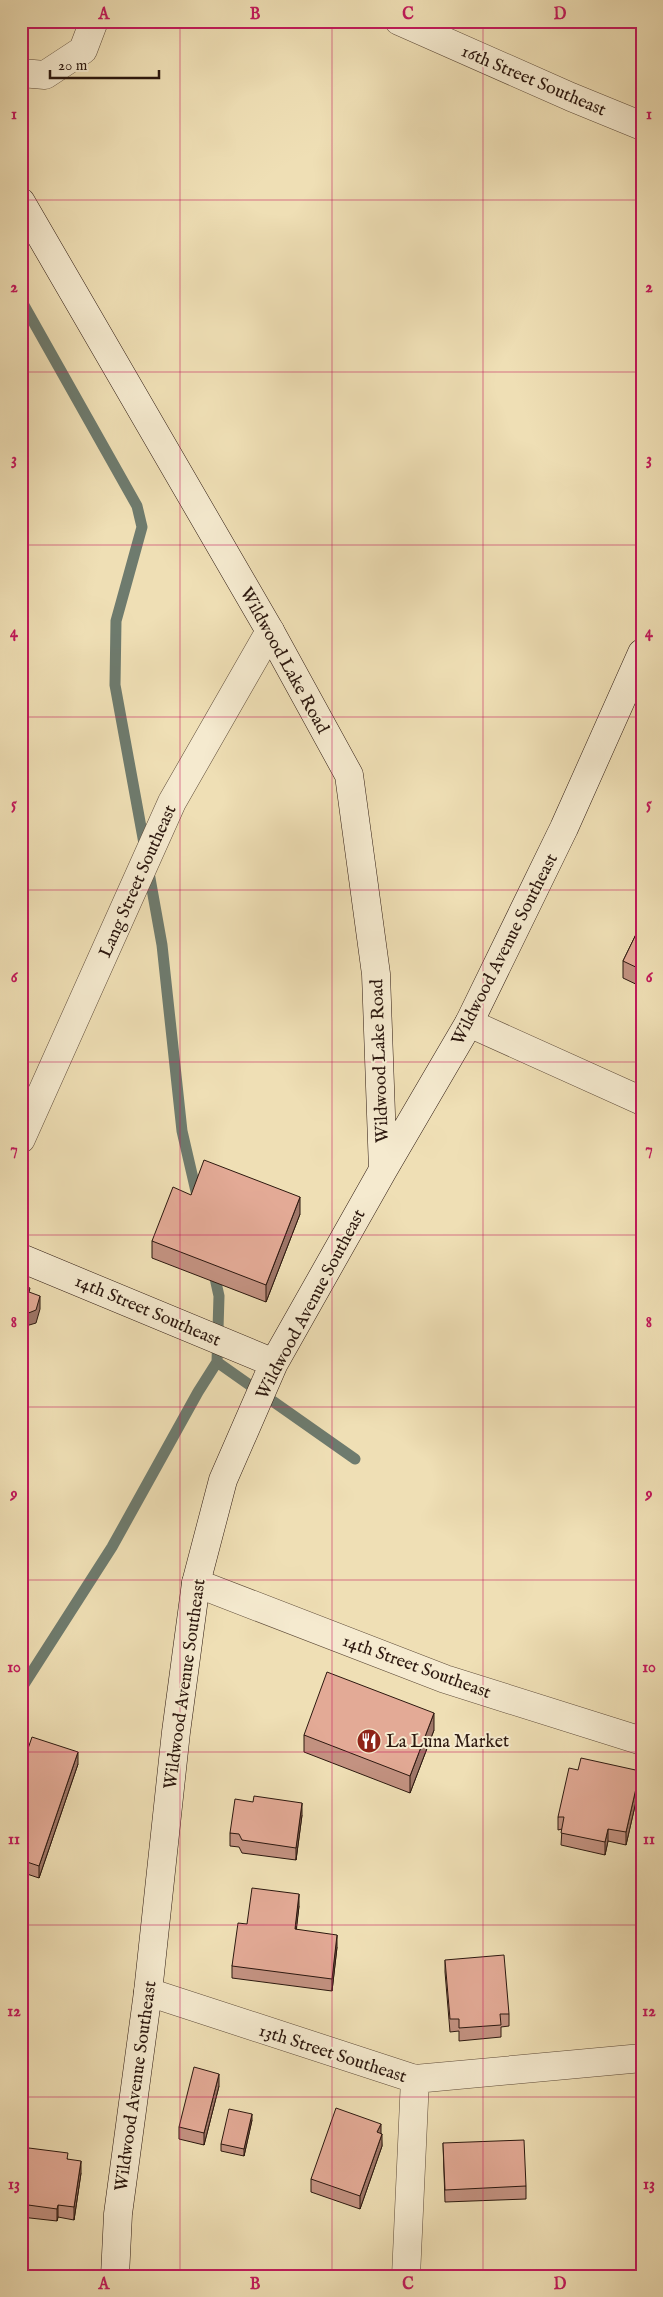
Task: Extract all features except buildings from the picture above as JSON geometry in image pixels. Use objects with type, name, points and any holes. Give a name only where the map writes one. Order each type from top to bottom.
[{"type":"street","points":[[21,73],[45,75],[83,50],[94,21]]},
{"type":"street","name":"16th Street Southeast","points":[[399,21],[571,97],[642,126]]},
{"type":"street","name":"Wildwood Lake Road","points":[[21,202],[270,631],[348,775],[376,974],[383,1170]]},
{"type":"street","name":"Lang Street Southeast","points":[[21,1139],[172,802],[270,631]]},
{"type":"street","name":"Wildwood Avenue Southeast","points":[[115,2276],[118,2214],[148,1992],[176,1732],[196,1583],[223,1480],[274,1363],[469,1023],[564,828],[642,653]]},
{"type":"street","points":[[469,1023],[642,1101]]},
{"type":"street","name":"14th Street Southeast","points":[[21,1258],[274,1363]]},
{"type":"street","name":"14th Street Southeast","points":[[196,1583],[446,1679],[642,1741]]},
{"type":"street","name":"13th Street Southeast","points":[[148,1992],[415,2079],[642,2058]]},
{"type":"street","points":[[406,2276],[415,2079]]},
{"type":"waterway","points":[[21,300],[137,506],[142,527],[116,621],[115,685],[145,849]]},
{"type":"waterway","points":[[148,867],[162,945],[182,1131],[198,1200]]},
{"type":"waterway","points":[[21,1689],[112,1547],[198,1392],[217,1362],[219,1296],[213,1269]]},
{"type":"waterway","points":[[217,1362],[355,1459]]},
{"type":"place","name":"La Luna Market","points":[[369,1741]]}]
